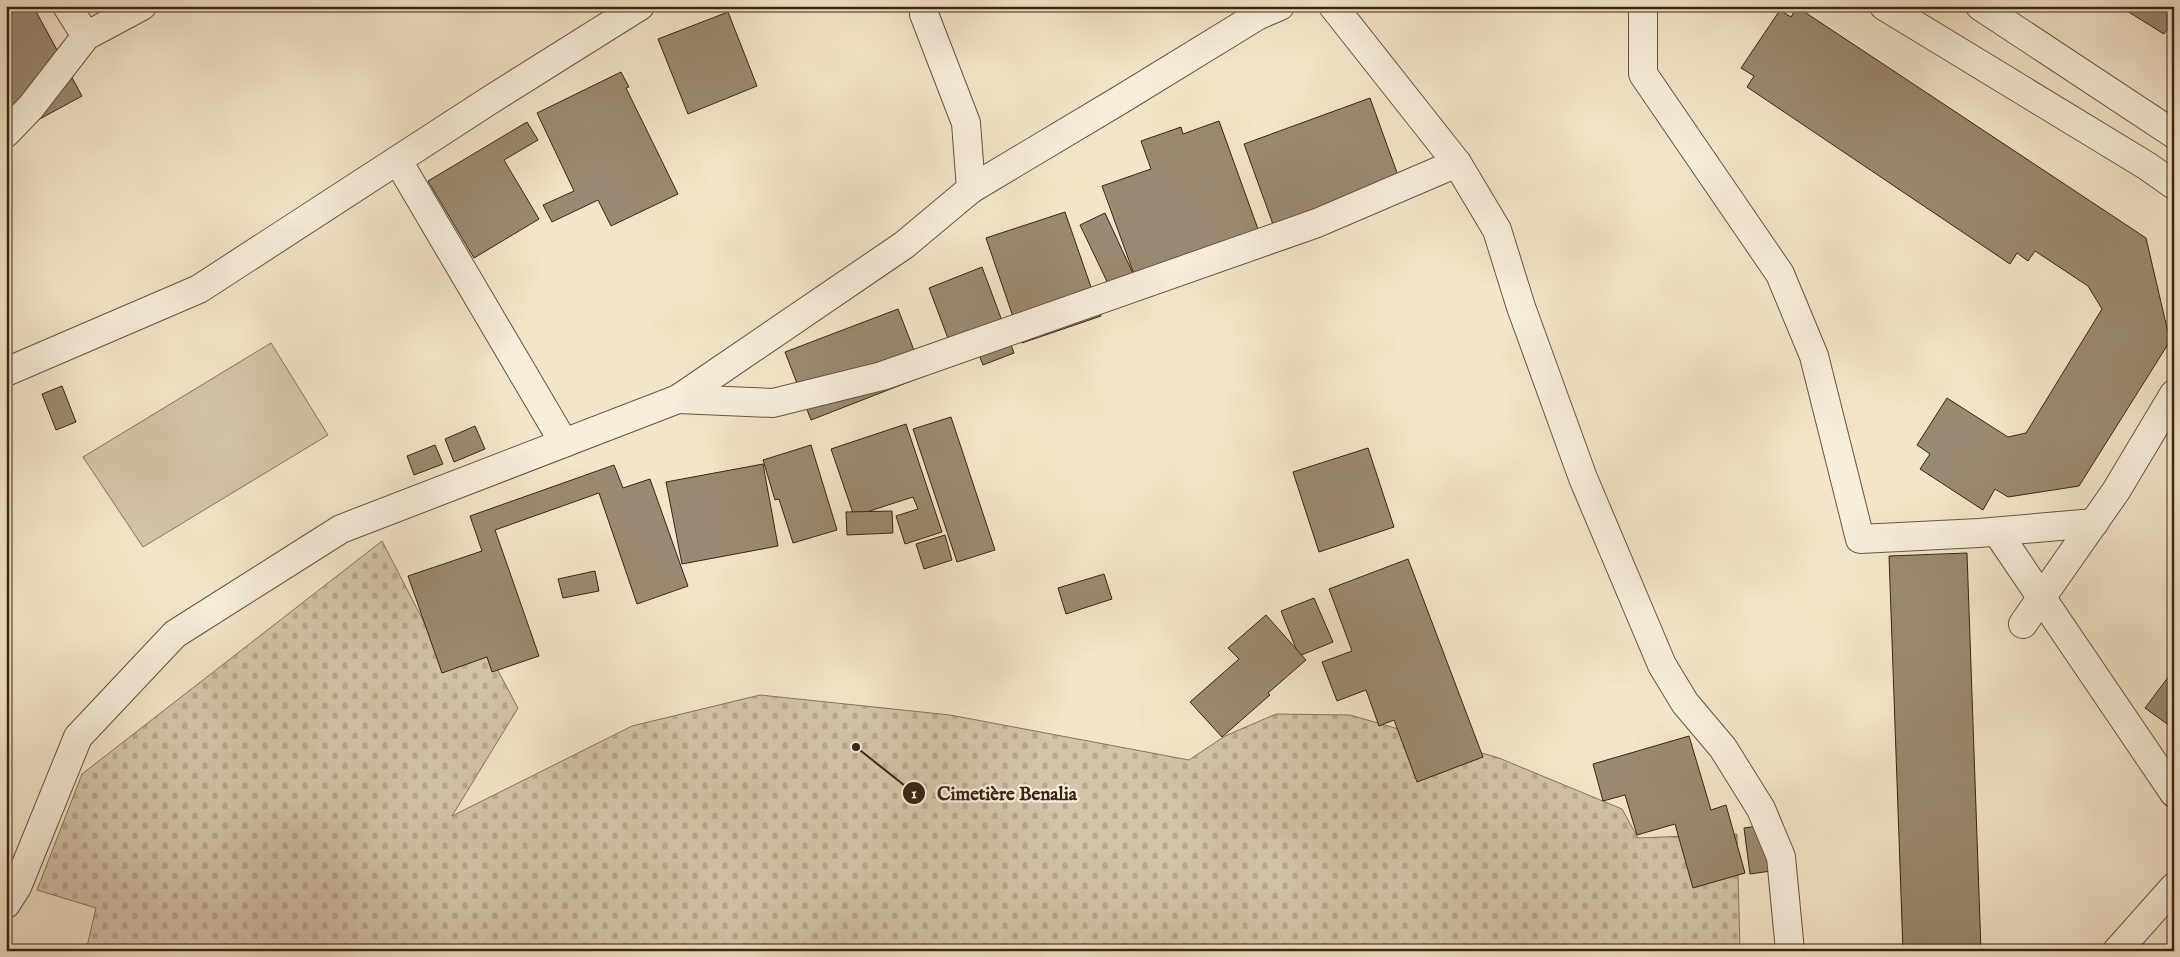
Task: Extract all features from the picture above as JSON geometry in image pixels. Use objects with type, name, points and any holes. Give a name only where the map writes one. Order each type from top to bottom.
[{"type":"street","points":[[67,6],[86,36]]},
{"type":"street","points":[[6,133],[31,108],[86,36],[142,6]]},
{"type":"street","points":[[926,6],[924,14],[966,122],[971,189]]},
{"type":"street","points":[[6,904],[17,887],[78,737],[175,634],[341,529],[678,399],[904,245],[971,189],[1257,16],[1280,6]]},
{"type":"street","points":[[1333,6],[1457,163],[1497,230],[1521,307],[1583,478],[1662,665],[1685,703],[1723,748],[1761,809],[1781,857],[1790,951]]},
{"type":"street","points":[[1643,6],[1642,74],[1780,274],[1814,356],[1860,539],[1998,532],[2094,523]]},
{"type":"street","points":[[1884,6],[2166,179],[2174,150]]},
{"type":"street","points":[[1980,6],[2174,134]]},
{"type":"street","points":[[6,372],[199,289],[630,9]]},
{"type":"street","points":[[398,161],[564,443]]},
{"type":"street","points":[[678,399],[773,403],[882,376],[1317,223],[1457,163]]},
{"type":"street","points":[[2024,624],[2116,491],[2174,394]]},
{"type":"street","points":[[1998,532],[2174,793]]},
{"type":"street","points":[[2117,951],[2174,887]]},
{"type":"green space","points":[[271,343],[328,435],[143,547],[83,457]]},
{"type":"green space","points":[[382,541],[428,630],[481,639],[518,708],[452,816],[632,726],[760,695],[950,715],[1189,760],[1225,736],[1276,714],[1350,715],[1499,758],[1622,809],[1638,838],[1737,834],[1740,951],[86,951],[96,908],[37,890],[82,774]]},
{"type":"building","points":[[6,6],[33,6],[82,96],[14,133],[6,120]]},
{"type":"building","points":[[2119,6],[2174,6],[2174,19],[2164,34]]},
{"type":"building","points":[[1797,7],[2146,238],[2170,341],[2079,486],[2008,497],[1995,489],[1983,510],[1920,469],[1930,454],[1917,445],[1947,398],[2008,437],[2026,433],[2102,309],[2088,286],[2035,251],[2028,261],[2017,253],[2010,264],[1747,87],[1754,76],[1741,68],[1780,10],[1791,17]]},
{"type":"building","points":[[728,12],[757,86],[688,114],[658,39]]},
{"type":"building","points":[[621,72],[629,87],[626,88],[678,194],[611,226],[598,200],[552,222],[543,205],[574,191],[537,113]]},
{"type":"building","points":[[1370,98],[1404,192],[1279,241],[1244,144]]},
{"type":"building","points":[[1219,121],[1267,254],[1143,299],[1102,186],[1151,169],[1141,141],[1181,127],[1183,134]]},
{"type":"building","points":[[527,122],[538,140],[504,160],[539,219],[474,258],[428,181]]},
{"type":"building","points":[[1065,212],[1101,316],[1022,343],[986,238]]},
{"type":"building","points":[[1105,213],[1136,280],[1112,292],[1080,225]]},
{"type":"building","points":[[982,267],[1014,353],[983,365],[973,340],[952,349],[929,288]]},
{"type":"building","points":[[898,309],[924,376],[811,420],[785,352]]},
{"type":"building","points":[[62,386],[76,422],[56,430],[42,394]]},
{"type":"building","points":[[951,417],[995,550],[957,562],[913,429]]},
{"type":"building","points":[[906,424],[942,532],[905,544],[896,516],[918,509],[913,497],[854,516],[831,449]]},
{"type":"building","points":[[475,426],[485,449],[454,462],[445,439]]},
{"type":"building","points":[[435,445],[443,464],[414,475],[407,456]]},
{"type":"building","points":[[811,445],[837,530],[793,543],[779,499],[775,500],[763,460]]},
{"type":"building","points":[[1368,448],[1394,527],[1319,552],[1293,472]]},
{"type":"building","points":[[763,464],[778,546],[682,564],[666,482]]},
{"type":"building","points":[[614,465],[623,488],[650,479],[688,586],[637,604],[599,493],[495,530],[539,656],[492,672],[487,657],[442,673],[408,576],[482,551],[470,516]]},
{"type":"building","points":[[892,511],[893,533],[847,535],[846,512]]},
{"type":"building","points":[[945,535],[952,560],[924,569],[916,544]]},
{"type":"building","points":[[1967,553],[1981,951],[1903,951],[1889,556]]},
{"type":"building","points":[[1408,559],[1483,757],[1417,782],[1394,720],[1379,726],[1366,690],[1337,701],[1322,662],[1352,651],[1329,589]]},
{"type":"building","points":[[595,571],[599,591],[563,598],[558,579]]},
{"type":"building","points":[[1104,574],[1112,599],[1066,614],[1058,588]]},
{"type":"building","points":[[1314,598],[1333,642],[1299,656],[1281,611]]},
{"type":"building","points":[[1266,615],[1306,660],[1222,737],[1190,702],[1239,659],[1228,648]]},
{"type":"building","points":[[2169,676],[2174,680],[2174,729],[2145,708]]},
{"type":"building","points":[[1689,736],[1711,810],[1726,805],[1745,873],[1693,888],[1675,824],[1637,835],[1625,795],[1603,801],[1593,764]]},
{"type":"building","points":[[1765,825],[1771,871],[1750,874],[1744,828]]},
{"type":"place","name":"Cimetière Benalia","points":[[856,747]]}]
